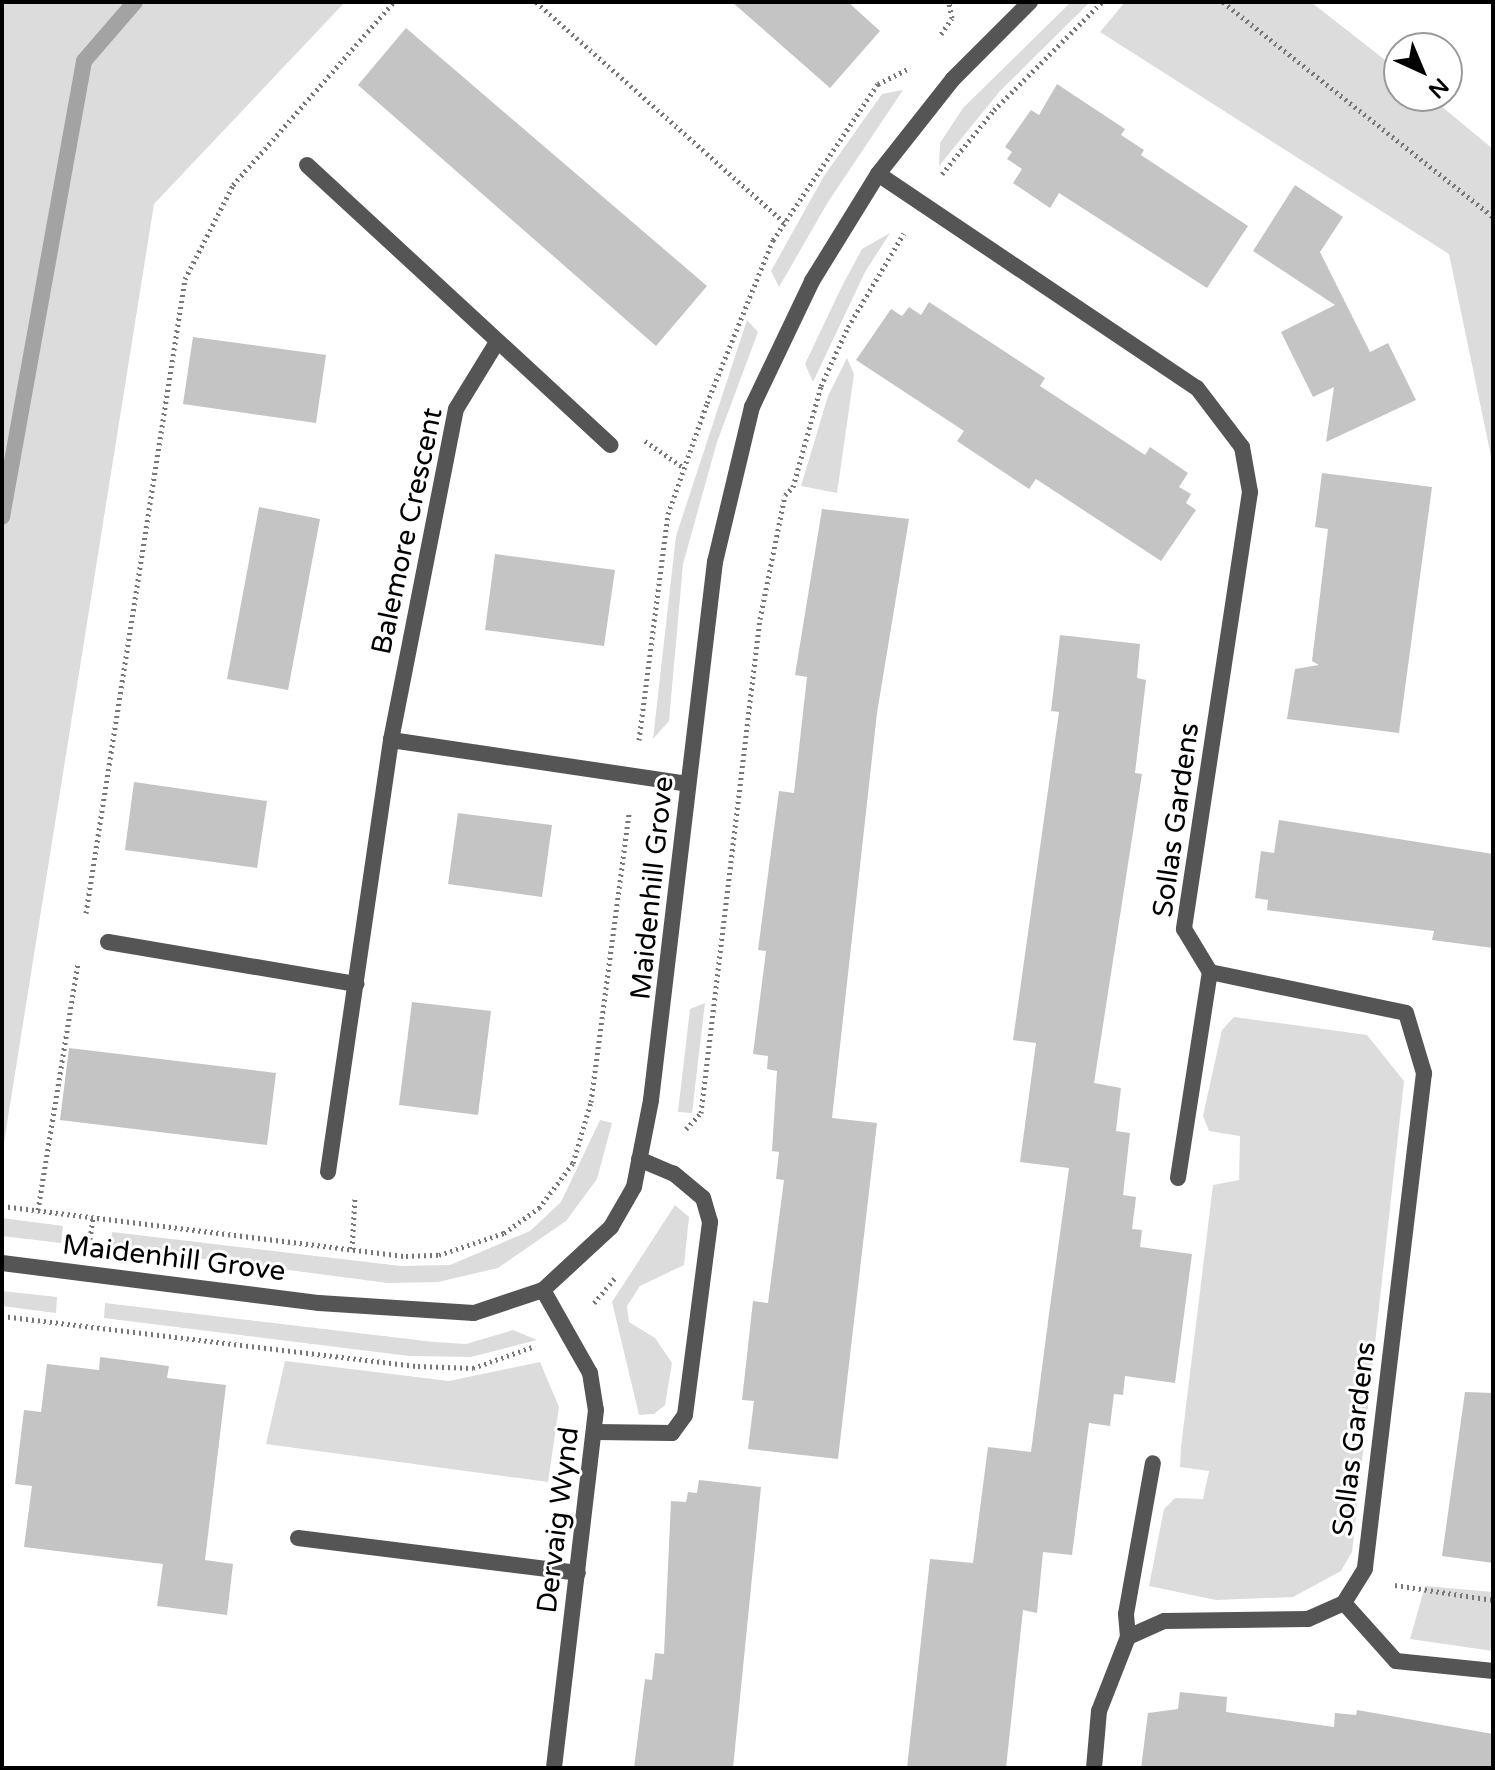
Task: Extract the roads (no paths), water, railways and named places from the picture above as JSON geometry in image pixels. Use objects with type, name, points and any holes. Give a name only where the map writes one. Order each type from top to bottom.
[{"type":"street","name":"Maidenhill Grove","points":[[2,1263],[420,1313],[474,1313],[543,1290],[611,1227],[634,1187],[663,1021],[715,562],[752,407],[812,281],[878,174],[953,79],[1024,4]]},
{"type":"street","points":[[307,165],[610,445]]},
{"type":"street","name":"Sollas Gardens","points":[[878,174],[1197,388],[1242,447],[1250,492],[1184,929],[1210,972],[1406,1013],[1424,1073],[1365,1569],[1344,1603]]},
{"type":"street","name":"Balemore Crescent","points":[[328,1172],[391,740],[456,409],[497,342]]},
{"type":"street","points":[[391,740],[634,779],[688,784]]},
{"type":"street","points":[[108,942],[356,984]]},
{"type":"street","points":[[1178,1178],[1210,972]]},
{"type":"street","points":[[596,1432],[672,1433],[685,1415],[710,1222],[703,1198],[674,1174],[639,1159]]},
{"type":"street","name":"Dervaig Wynd","points":[[543,1290],[590,1373],[596,1432],[554,1768]]},
{"type":"street","points":[[1094,1768],[1099,1711],[1128,1637],[1126,1614],[1153,1463]]},
{"type":"street","points":[[298,1538],[578,1573]]},
{"type":"street","points":[[1128,1637],[1164,1621],[1308,1619],[1344,1603],[1396,1661],[1493,1671]]},
{"type":"waterway","points":[[2,517],[84,61],[135,2]]}]
